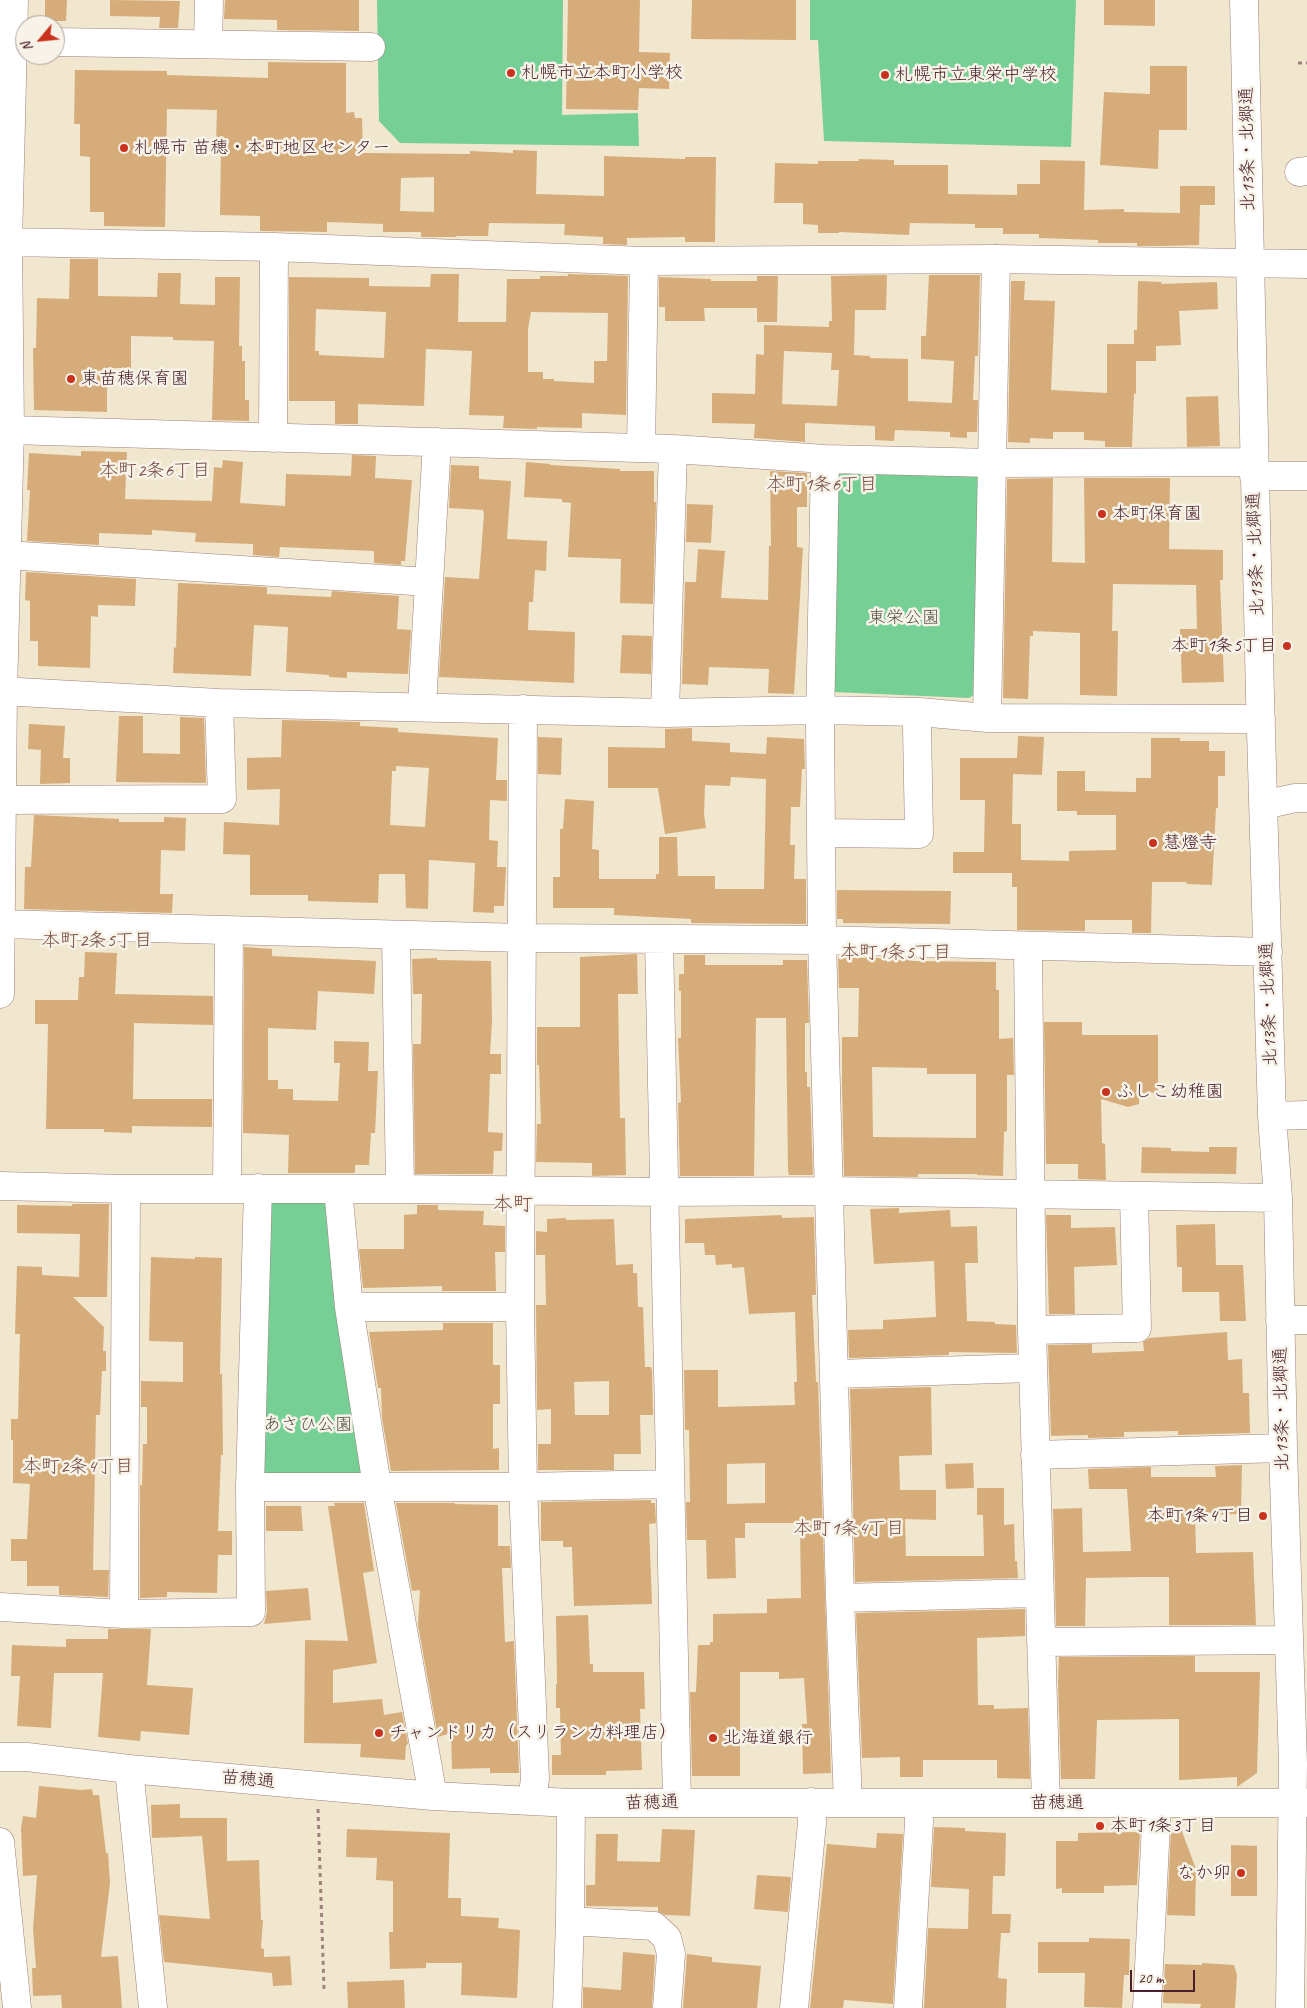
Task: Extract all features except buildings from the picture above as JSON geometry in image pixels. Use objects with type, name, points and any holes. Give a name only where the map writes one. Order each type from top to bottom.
[{"type":"street","points":[[14,0],[16,15]]},
{"type":"street","points":[[208,44],[209,0]]},
{"type":"street","name":"北13条・北郷通","points":[[1244,0],[1254,469],[1272,1116],[1278,1198],[1283,1448],[1297,1542],[1289,1640],[1300,1803],[1290,2008]]},
{"type":"street","points":[[65,42],[371,47]]},
{"type":"street","points":[[0,994],[1,691],[10,430],[6,79],[15,53]]},
{"type":"street","points":[[8,242],[274,247],[644,261],[996,259],[1307,264]]},
{"type":"street","points":[[273,438],[274,247]]},
{"type":"street","points":[[987,718],[996,259]]},
{"type":"street","points":[[641,448],[644,261]]},
{"type":"street","points":[[10,430],[673,449],[825,459],[1254,469],[1307,476]]},
{"type":"street","points":[[422,706],[437,442]]},
{"type":"street","points":[[664,713],[673,449]]},
{"type":"street","points":[[825,459],[820,710],[822,940],[840,1598],[848,1802]]},
{"type":"street","points":[[6,555],[429,582]]},
{"type":"street","points":[[1,691],[219,702],[664,713],[820,710],[918,712],[987,718],[1261,719]]},
{"type":"street","points":[[2,800],[222,799],[219,702]]},
{"type":"street","points":[[523,709],[520,1306],[523,1487],[535,1779],[532,1801]]},
{"type":"street","points":[[821,833],[919,834],[918,712]]},
{"type":"street","points":[[1264,805],[1295,798],[1307,798]]},
{"type":"street","points":[[1,918],[229,931],[523,938],[822,940],[1268,952]]},
{"type":"street","points":[[227,1188],[229,931]]},
{"type":"street","points":[[396,934],[400,1188]]},
{"type":"street","points":[[659,939],[677,1802]]},
{"type":"street","points":[[1028,946],[1029,1193],[1046,1803]]},
{"type":"street","points":[[1272,1116],[1307,1115]]},
{"type":"street","points":[[0,1186],[126,1189],[400,1188],[663,1192],[1029,1193],[1278,1198]]},
{"type":"street","points":[[0,1608],[124,1614],[251,1612],[250,1487],[258,1188]]},
{"type":"street","points":[[124,1614],[126,1189]]},
{"type":"street","points":[[338,1189],[349,1307],[377,1486],[433,1796]]},
{"type":"street","points":[[1032,1330],[1137,1328],[1134,1196]]},
{"type":"street","points":[[349,1307],[520,1306]]},
{"type":"street","points":[[1280,1320],[1307,1320]]},
{"type":"street","points":[[834,1374],[1033,1368]]},
{"type":"street","points":[[1035,1455],[1283,1448]]},
{"type":"street","points":[[250,1487],[523,1487],[669,1484]]},
{"type":"street","points":[[840,1598],[1039,1593]]},
{"type":"street","points":[[1041,1642],[1289,1640]]},
{"type":"street","name":"苗穂通","points":[[0,1757],[27,1757],[129,1769],[433,1796],[571,1803],[1300,1803]]},
{"type":"street","points":[[129,1769],[153,2008]]},
{"type":"street","points":[[794,2008],[812,1823],[810,1802]]},
{"type":"street","points":[[567,2008],[571,1803]]},
{"type":"street","points":[[908,2008],[919,1822],[918,1803]]},
{"type":"street","points":[[1147,2008],[1157,1803]]},
{"type":"street","points":[[0,1842],[4,1925],[17,2008]]},
{"type":"street","points":[[570,1921],[654,1926],[667,1938],[671,1954],[667,2008]]},
{"type":"path","points":[[1298,64],[1307,63]]},
{"type":"path","points":[[317,1802],[324,1989]]},
{"type":"green space","name":"札幌市立本町小学校","points":[[377,0],[563,0],[562,115],[638,113],[639,146],[400,143],[379,121]]},
{"type":"green space","points":[[810,0],[1076,0],[1071,147],[824,141],[818,40],[810,40]]},
{"type":"green space","name":"東栄公園","points":[[835,471],[979,472],[975,694],[969,698],[833,692]]},
{"type":"green space","name":"あさひ公園","points":[[322,1201],[328,1206],[364,1469],[359,1475],[262,1476],[262,1202]]},
{"type":"place","name":"札幌市立本町小学校","points":[[511,73]]},
{"type":"place","name":"札幌市立東栄中学校","points":[[885,75]]},
{"type":"place","name":"札幌市 苗穂・本町地区センター","points":[[124,148]]},
{"type":"place","name":"東苗穂保育園","points":[[71,379]]},
{"type":"place","name":"本町保育園","points":[[1102,514]]},
{"type":"place","name":"本町1条5丁目","points":[[1287,646]]},
{"type":"place","name":"慧燈寺","points":[[1153,843]]},
{"type":"place","name":"ふしこ幼稚園","points":[[1106,1092]]},
{"type":"place","name":"本町1条4丁目","points":[[1263,1516]]},
{"type":"place","name":"チャンドリカ（スリランカ料理店）","points":[[379,1733]]},
{"type":"place","name":"北海道銀行","points":[[713,1738]]},
{"type":"place","name":"本町1条3丁目","points":[[1100,1826]]},
{"type":"place","name":"なか卯","points":[[1241,1873]]},
{"type":"district","name":"本町2条6丁目","points":[[155,471]]},
{"type":"district","name":"本町1条6丁目","points":[[822,485]]},
{"type":"district","name":"本町2条5丁目","points":[[97,941]]},
{"type":"district","name":"本町1条5丁目","points":[[896,953]]},
{"type":"district","name":"本町","points":[[513,1205]]},
{"type":"district","name":"本町2条4丁目","points":[[78,1467]]},
{"type":"district","name":"本町1条4丁目","points":[[849,1529]]}]
